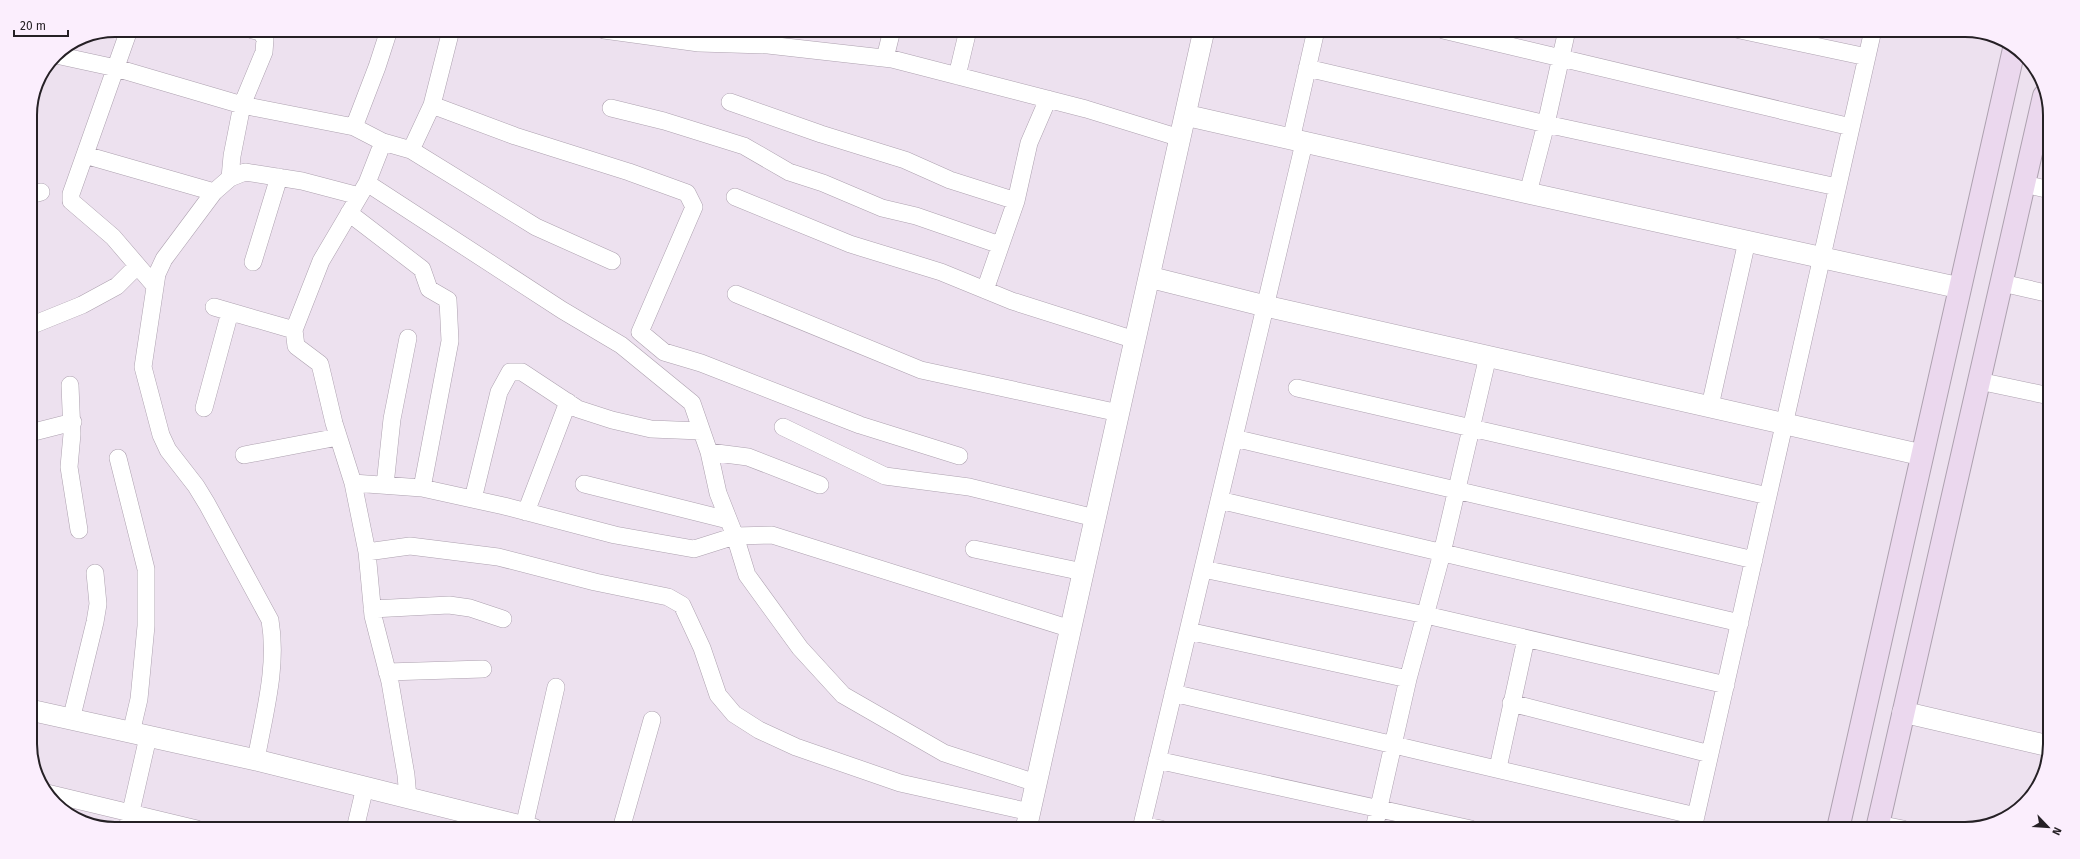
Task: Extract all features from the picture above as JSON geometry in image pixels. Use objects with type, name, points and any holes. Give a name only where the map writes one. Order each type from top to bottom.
[{"type":"main road","points":[[1840,822],[2013,54]]},
{"type":"main road","points":[[1878,822],[2042,105]]},
{"type":"street","points":[[127,37],[71,194],[71,201],[113,237],[155,286]]},
{"type":"street","points":[[230,178],[232,156],[242,105],[264,52],[264,37]]},
{"type":"street","points":[[354,127],[387,37]]},
{"type":"street","points":[[410,150],[432,105],[449,37]]},
{"type":"street","points":[[655,37],[699,43],[768,45],[884,58],[1048,99],[1180,138]]},
{"type":"street","points":[[884,58],[890,37]]},
{"type":"street","points":[[957,76],[966,37]]},
{"type":"street","points":[[367,552],[410,546],[498,557],[594,582],[668,597],[682,605],[702,648],[718,695],[734,714],[759,730],[796,747],[900,783],[1028,820],[1202,37]]},
{"type":"street","points":[[1142,822],[1265,306],[1298,141],[1307,68],[1314,37]]},
{"type":"street","points":[[1472,37],[1851,127]]},
{"type":"street","points":[[1528,193],[1546,124],[1566,37]]},
{"type":"street","points":[[1773,37],[1867,57]]},
{"type":"street","points":[[1173,693],[1498,768],[1695,822],[1871,37]]},
{"type":"street","points":[[63,57],[116,68],[242,105],[354,127],[383,142],[410,150],[536,227],[612,261]]},
{"type":"street","points":[[1307,68],[1546,124],[1837,187]]},
{"type":"street","points":[[985,290],[1016,201],[1029,143],[1048,99]]},
{"type":"street","points":[[730,102],[821,134],[905,160],[950,180],[1016,201]]},
{"type":"street","points":[[432,105],[515,136],[629,172],[687,193],[694,207],[640,332],[664,352],[701,363],[860,424],[959,456]]},
{"type":"street","points":[[611,108],[664,121],[744,146],[789,172],[823,183],[882,208],[916,216],[1000,245]]},
{"type":"street","points":[[1185,114],[1528,193],[1960,288]]},
{"type":"street","points":[[383,142],[363,189],[321,261],[294,330],[296,346],[320,364],[338,437],[353,483],[367,552],[372,609],[387,672],[406,775],[408,798]]},
{"type":"street","points":[[85,155],[214,192]]},
{"type":"street","points":[[256,760],[272,667],[273,640],[270,620],[207,504],[196,486],[168,450],[161,436],[143,367],[157,274],[164,259],[214,192],[230,178],[245,172],[363,189],[621,345],[692,404],[709,452],[718,493],[748,575],[800,648],[843,695],[944,753],[1036,783]]},
{"type":"street","points":[[253,262],[279,177]]},
{"type":"street","points":[[2024,184],[2043,188]]},
{"type":"street","points":[[735,197],[850,244],[941,272],[1012,301],[1135,340]]},
{"type":"street","points":[[349,213],[422,269],[429,289],[448,300],[450,341],[422,488]]},
{"type":"street","points":[[1710,406],[1747,241]]},
{"type":"street","points":[[37,323],[82,305],[117,286],[137,266]]},
{"type":"street","points":[[1149,277],[1265,306],[1922,455]]},
{"type":"street","points":[[2002,283],[2043,292]]},
{"type":"street","points":[[736,294],[921,370],[1119,413]]},
{"type":"street","points":[[214,307],[294,330]]},
{"type":"street","points":[[204,408],[230,312]]},
{"type":"street","points":[[386,485],[392,419],[408,338]]},
{"type":"street","points":[[1375,822],[1408,679],[1442,552],[1488,356]]},
{"type":"street","points":[[473,499],[500,392],[510,372],[522,372],[578,409],[612,420],[651,429],[701,432]]},
{"type":"street","points":[[1979,381],[2043,395]]},
{"type":"street","points":[[70,385],[72,422],[69,467],[79,530]]},
{"type":"street","points":[[1298,388],[1768,496]]},
{"type":"street","points":[[526,512],[568,402]]},
{"type":"street","points":[[37,431],[72,422]]},
{"type":"street","points":[[783,427],[885,476],[969,487],[1095,518]]},
{"type":"street","points":[[244,455],[338,437]]},
{"type":"street","points":[[1234,438],[1754,560]]},
{"type":"street","points":[[709,452],[748,457],[820,485]]},
{"type":"street","points":[[58,797],[129,821],[140,735],[139,699],[146,626],[146,569],[118,458]]},
{"type":"street","points":[[353,483],[422,488],[473,499],[615,535],[694,549],[735,536],[772,535],[1071,629]]},
{"type":"street","points":[[584,484],[728,520]]},
{"type":"street","points":[[1219,500],[1740,623]]},
{"type":"street","points":[[974,549],[1083,572]]},
{"type":"street","points":[[1203,569],[1426,615],[1726,685]]},
{"type":"street","points":[[71,720],[98,604],[95,573]]},
{"type":"street","points":[[372,609],[449,605],[470,608],[503,619]]},
{"type":"street","points":[[1188,631],[1408,679]]},
{"type":"street","points":[[1498,768],[1526,639]]},
{"type":"street","points":[[387,672],[484,669]]},
{"type":"street","points":[[529,822],[556,686]]},
{"type":"street","points":[[1511,703],[1710,754]]},
{"type":"street","points":[[37,712],[256,760],[504,822]]},
{"type":"street","points":[[1903,712],[2043,745]]},
{"type":"street","points":[[624,822],[652,720]]},
{"type":"street","points":[[1157,760],[1440,822]]},
{"type":"street","points":[[356,822],[364,787]]}]
